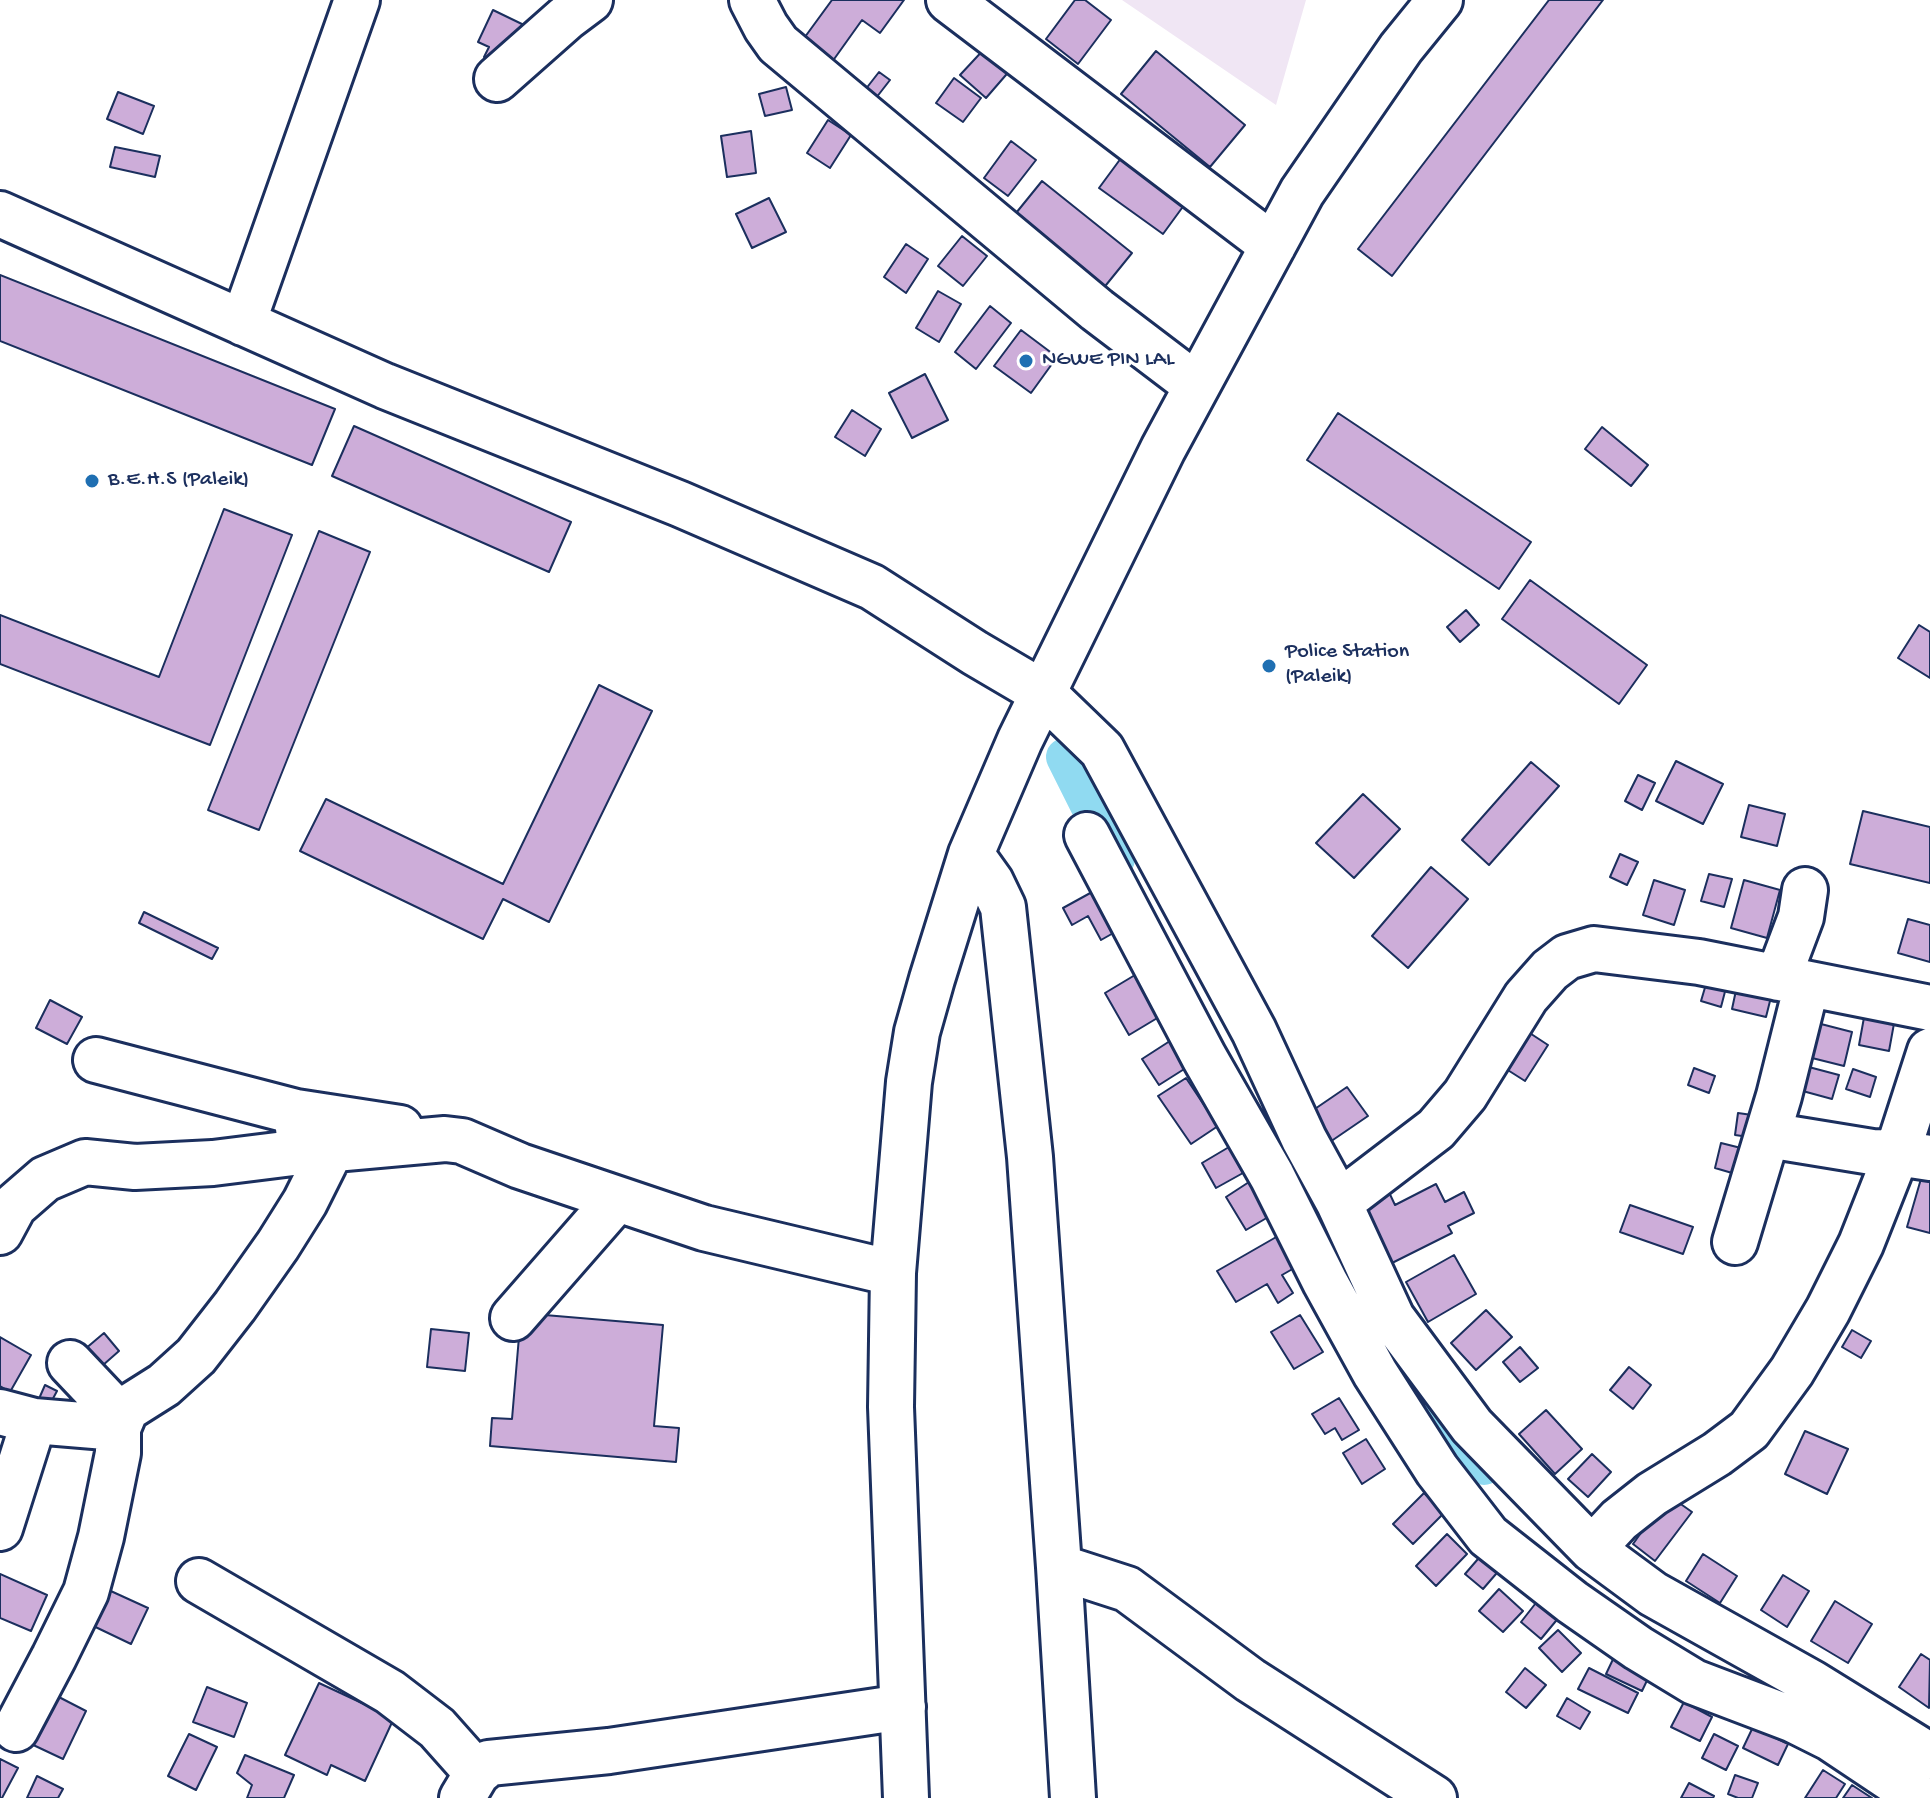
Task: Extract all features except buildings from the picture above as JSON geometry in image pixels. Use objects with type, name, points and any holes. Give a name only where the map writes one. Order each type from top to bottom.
[{"type":"street","points":[[243,323],[357,0]]},
{"type":"street","points":[[497,79],[590,0]]},
{"type":"street","points":[[752,0],[778,44],[1097,310],[1197,386]]},
{"type":"street","points":[[949,0],[1273,246]]},
{"type":"street","points":[[906,1798],[891,1407],[893,1273],[909,1082],[917,1032],[971,854],[1020,740],[1163,449],[1302,192],[1428,4]]},
{"type":"street","points":[[0,214],[385,386],[680,504],[872,587],[1043,693],[1102,750],[1254,1031],[1392,1318],[1472,1426],[1592,1549],[1664,1612],[1812,1683],[1930,1756]]},
{"type":"street","points":[[1087,835],[1375,1373],[1437,1470],[1488,1536],[1572,1602],[1672,1669],[1694,1682],[1794,1720],[1830,1738],[1920,1798]]},
{"type":"street","points":[[971,854],[991,882],[1003,907],[1030,1157],[1073,1798]]},
{"type":"street","points":[[1735,1242],[1779,1096],[1805,890]]},
{"type":"street","points":[[1339,1203],[1436,1129],[1465,1095],[1526,997],[1550,970],[1567,957],[1594,949],[1699,962],[1930,1008]]},
{"type":"street","points":[[1592,1549],[1619,1520],[1652,1494],[1717,1454],[1749,1430],[1792,1371],[1914,1155],[1930,1051]]},
{"type":"street","points":[[96,1060],[309,1138]]},
{"type":"street","points":[[1768,1135],[1872,1152],[1914,1155]]},
{"type":"street","points":[[0,1232],[14,1206],[45,1179],[85,1162],[135,1167],[213,1163],[309,1138],[462,1141],[520,1166],[704,1228],[893,1273]]},
{"type":"street","points":[[16,1729],[86,1592],[101,1537],[118,1453],[120,1423],[126,1409],[164,1385],[196,1356],[278,1245],[305,1202],[309,1138]]},
{"type":"street","points":[[513,1318],[617,1199]]},
{"type":"street","points":[[70,1363],[120,1423]]},
{"type":"street","points":[[0,1528],[17,1416],[120,1423]]},
{"type":"street","points":[[1059,1567],[1127,1589],[1250,1680],[1434,1798]]},
{"type":"street","points":[[199,1581],[390,1692],[437,1728],[470,1785],[489,1763],[609,1751],[903,1707]]},
{"type":"street","points":[[1664,1612],[1672,1669]]},
{"type":"shaded area","points":[[1122,0],[1306,0],[1276,105]]},
{"type":"waterway","points":[[1065,757],[1116,859]]},
{"type":"waterway","points":[[1319,1229],[1438,1420],[1484,1466]]},
{"type":"place","name":"NGWE PIN LAL","points":[[1026,361]]},
{"type":"place","name":"B.E.H.S (Paleik)","points":[[92,481]]},
{"type":"place","name":"Police Station (Paleik)","points":[[1269,666]]}]
